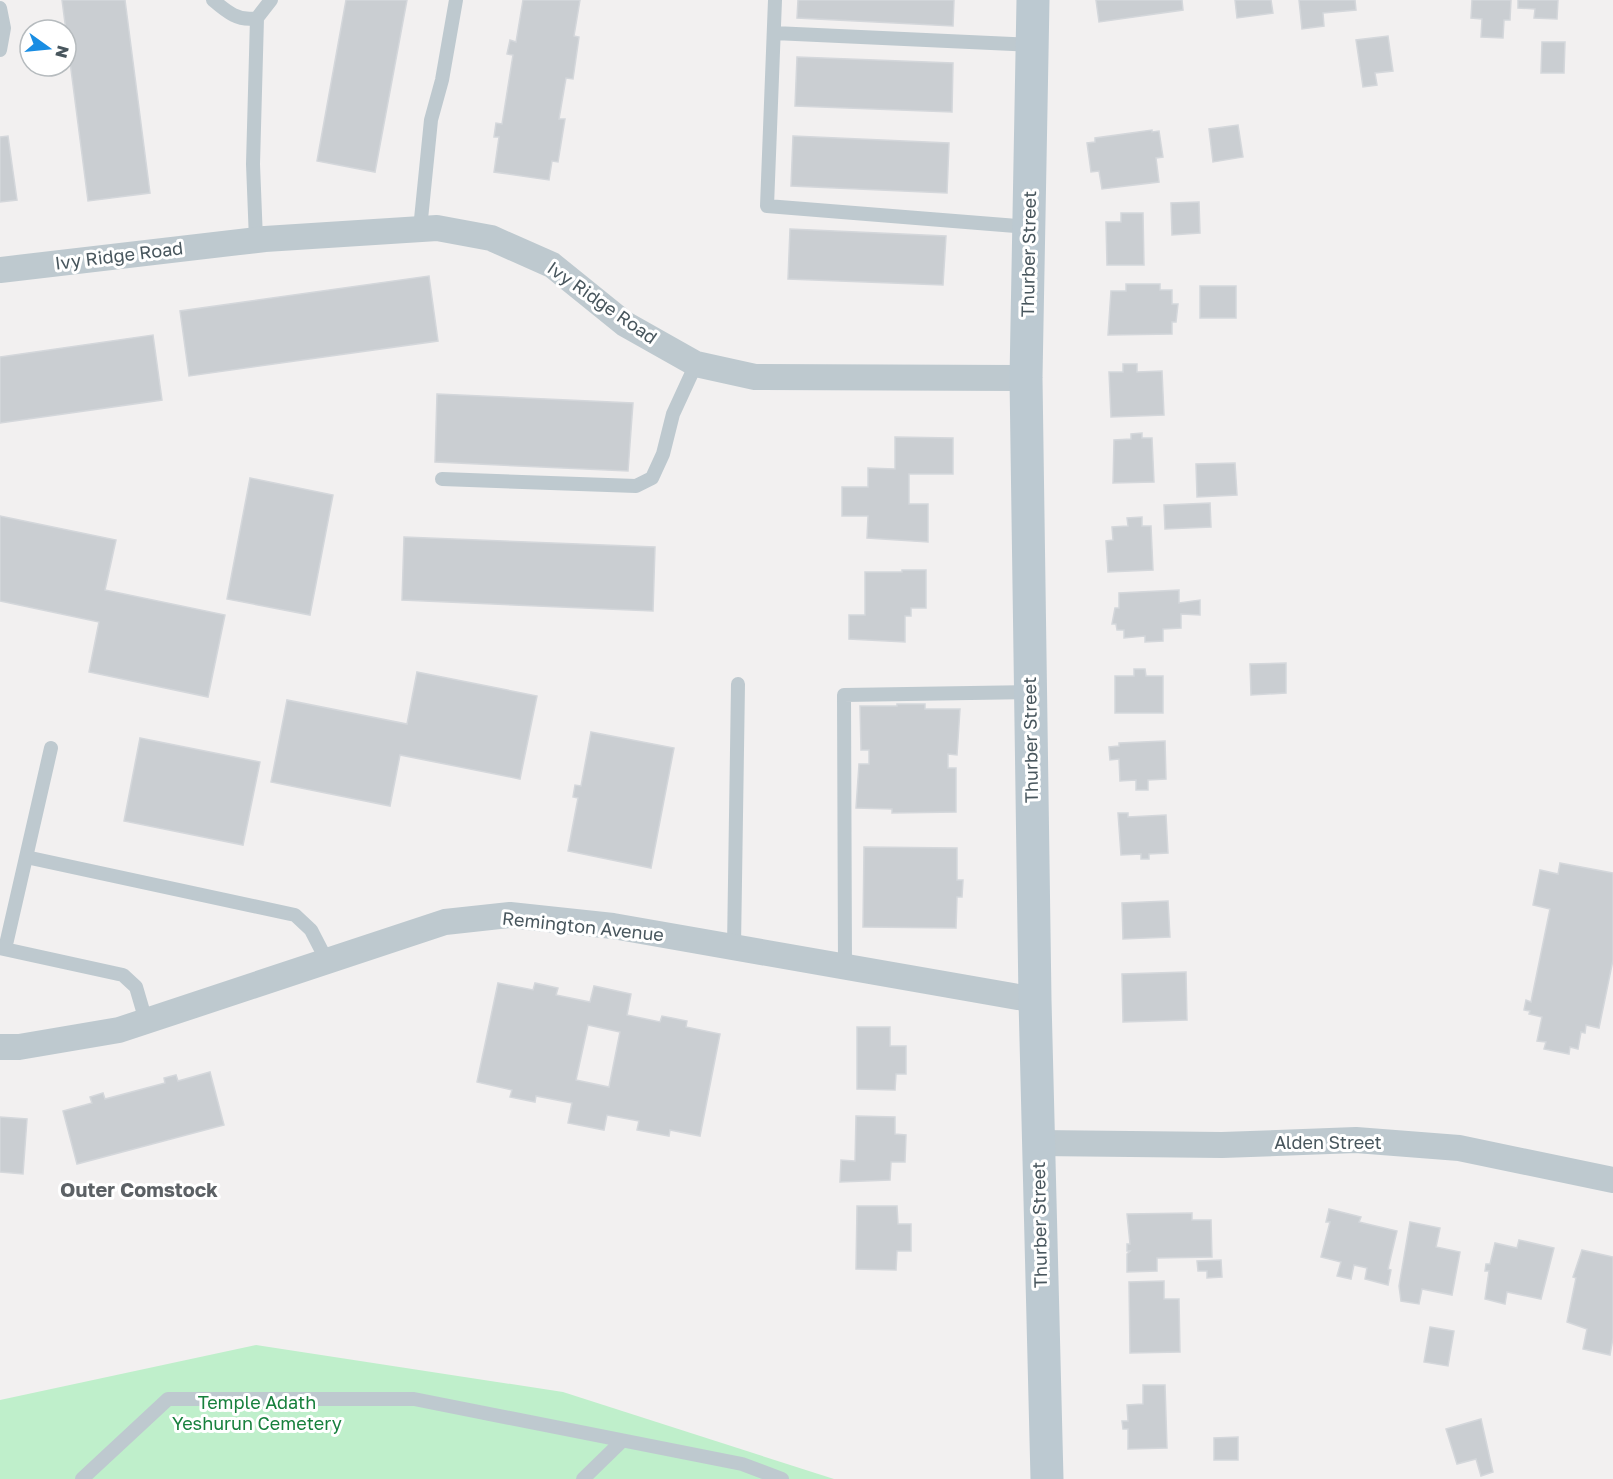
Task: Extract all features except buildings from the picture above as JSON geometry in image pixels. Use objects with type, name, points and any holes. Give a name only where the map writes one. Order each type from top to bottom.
[{"type":"street","name":"Thurber Street","points":[[1033,0],[1026,378],[1035,1000],[1047,1479]]},
{"type":"street","name":"Ivy Ridge Road","points":[[0,270],[256,240],[436,228],[491,238],[552,265],[625,324],[696,364],[755,377],[1026,378]]},
{"type":"street","name":"Remington Avenue","points":[[0,1047],[19,1047],[119,1030],[445,922],[510,915],[613,926],[1035,1000]]},
{"type":"street","name":"Alden Street","points":[[1039,1143],[1222,1145],[1356,1140],[1460,1148],[1613,1180]]},
{"type":"lane","points":[[213,0],[229,13],[245,21],[258,18]]},
{"type":"lane","points":[[256,240],[253,164],[258,18],[271,0]]},
{"type":"lane","points":[[420,229],[430,120],[442,80],[456,0]]},
{"type":"lane","points":[[775,0],[767,206],[1029,227]]},
{"type":"lane","points":[[0,8],[4,28],[0,51]]},
{"type":"lane","points":[[774,33],[1033,45]]},
{"type":"lane","points":[[442,479],[636,486],[652,478],[663,454],[672,414],[696,364]]},
{"type":"lane","points":[[734,948],[738,684]]},
{"type":"lane","points":[[845,967],[844,695],[1030,692]]},
{"type":"lane","points":[[51,748],[2,949],[123,975],[136,987],[146,1021]]},
{"type":"lane","points":[[26,857],[295,915],[311,930],[327,961]]},
{"type":"lane","points":[[82,1479],[168,1399],[414,1399],[742,1464],[782,1479]]},
{"type":"lane","points":[[583,1479],[622,1441]]},
{"type":"green space","name":"Temple Adath Yeshurun Cemetery","points":[[256,1345],[563,1392],[834,1479],[0,1479],[0,1400]]},
{"type":"district","name":"Outer Comstock","points":[[139,1190]]}]
